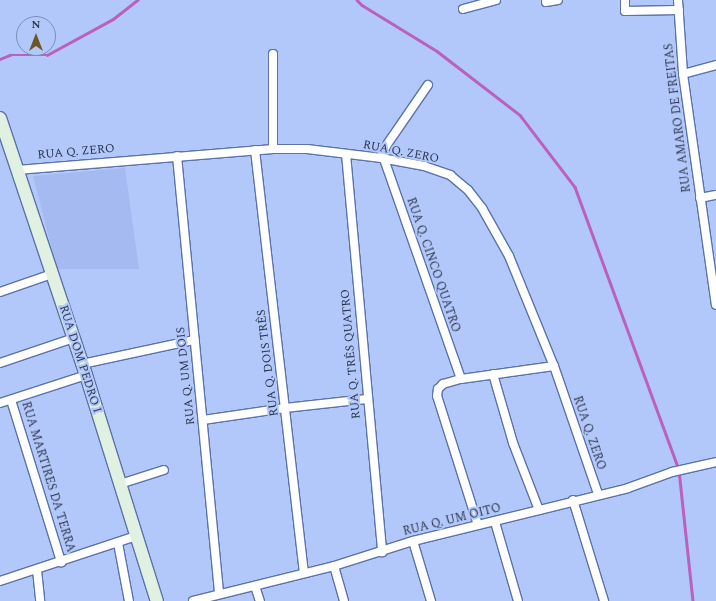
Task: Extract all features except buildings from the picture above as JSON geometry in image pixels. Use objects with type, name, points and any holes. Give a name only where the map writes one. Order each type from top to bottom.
[{"type":"street","points":[[463,9],[484,2],[496,0]]},
{"type":"street","points":[[546,2],[558,0]]},
{"type":"street","points":[[625,0],[625,12],[679,10]]},
{"type":"street","name":"RUA AMARO DE FREITAS","points":[[678,0],[683,74],[716,305]]},
{"type":"street","points":[[273,54],[273,149]]},
{"type":"street","points":[[683,74],[716,65]]},
{"type":"street","points":[[382,158],[386,146],[428,85]]},
{"type":"street","name":"RUA DOM PEDRO I","points":[[0,118],[74,338],[157,601]]},
{"type":"street","name":"RUA Q. ZERO","points":[[17,170],[255,150],[307,149],[382,158],[424,166],[450,175],[468,190],[482,208],[509,256],[554,366],[598,494]]},
{"type":"street","name":"RUA Q. DOIS TRÊS","points":[[255,150],[304,573]]},
{"type":"street","name":"RUA Q. TRÊS QUATRO","points":[[346,154],[382,552]]},
{"type":"street","name":"RUA Q. UM DOIS","points":[[177,156],[219,594]]},
{"type":"street","name":"RUA Q. CINCO QUATRO","points":[[382,158],[461,379]]},
{"type":"street","points":[[700,198],[716,195]]},
{"type":"street","points":[[0,292],[52,274]]},
{"type":"street","points":[[0,363],[74,338]]},
{"type":"street","points":[[0,403],[11,400],[84,369],[194,340]]},
{"type":"street","points":[[478,525],[437,396],[438,389],[443,384],[461,379],[554,366]]},
{"type":"street","points":[[492,374],[513,443],[539,510]]},
{"type":"street","points":[[203,420],[285,408],[367,399]]},
{"type":"street","name":"RUA MARTIRES DA TERRA","points":[[11,400],[61,562]]},
{"type":"street","name":"RUA Q. UM OITO","points":[[193,601],[334,566],[413,541],[495,522],[573,500],[628,488],[672,472],[716,462]]},
{"type":"street","points":[[120,484],[164,470]]},
{"type":"street","points":[[573,500],[604,601]]},
{"type":"street","points":[[495,522],[518,601]]},
{"type":"street","points":[[1,579],[37,570],[136,536]]},
{"type":"street","points":[[413,541],[431,601]]},
{"type":"street","points":[[118,542],[129,601]]},
{"type":"street","points":[[334,566],[344,601]]},
{"type":"street","points":[[37,570],[40,601]]},
{"type":"street","points":[[255,586],[260,601]]},
{"type":"shaded area","points":[[125,168],[139,269],[57,269],[33,176]]},
{"type":"waterway","points":[[0,59],[10,55],[47,55],[113,19],[137,0]]},
{"type":"waterway","points":[[357,0],[362,5],[437,51],[520,115],[575,187],[679,470],[693,601]]}]
